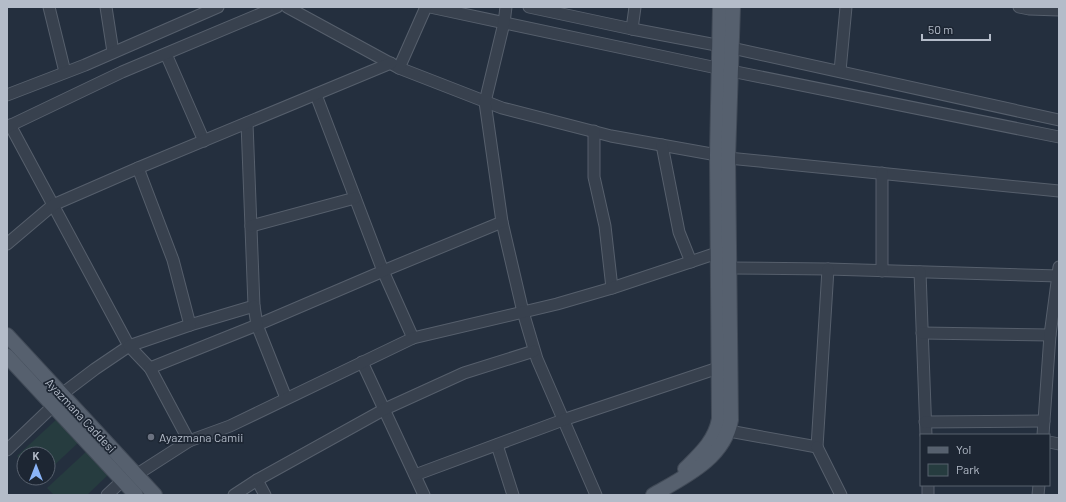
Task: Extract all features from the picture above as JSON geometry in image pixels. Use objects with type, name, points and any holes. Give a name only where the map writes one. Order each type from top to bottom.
[{"type":"main road","points":[[720,7],[726,46]]},
{"type":"main road","points":[[668,486],[707,446],[716,430],[719,419],[718,368],[723,253],[722,157],[726,46],[733,7]]},
{"type":"main road","points":[[653,495],[706,462],[715,454],[729,431],[731,420],[730,268],[723,253]]},
{"type":"main road","name":"Ayazmana Caddesi","points":[[7,335],[136,495]]},
{"type":"main road","name":"Ayazmana Caddesi","points":[[7,356],[58,399],[136,475],[149,493]]},
{"type":"street","points":[[49,7],[65,72]]},
{"type":"street","points":[[106,7],[113,52]]},
{"type":"street","points":[[7,95],[218,7]]},
{"type":"street","points":[[189,441],[150,368],[128,346],[9,126],[122,72],[277,7]]},
{"type":"street","points":[[287,7],[395,66],[502,108],[594,131],[722,157],[1059,191]]},
{"type":"street","points":[[7,244],[53,205],[247,123],[316,95],[395,66],[426,7]]},
{"type":"street","points":[[430,7],[1059,138]]},
{"type":"street","points":[[506,7],[504,23],[486,102],[502,222],[523,312],[534,351],[596,495]]},
{"type":"street","points":[[529,7],[632,29],[726,46],[1059,120]]},
{"type":"street","points":[[632,29],[635,7]]},
{"type":"street","points":[[840,71],[846,7]]},
{"type":"street","points":[[1019,7],[1029,9],[1059,10]]},
{"type":"street","points":[[166,54],[204,141]]},
{"type":"street","points":[[316,95],[383,271],[413,338]]},
{"type":"street","points":[[247,123],[254,306],[257,325],[286,398]]},
{"type":"street","points":[[594,131],[594,177],[605,226],[612,288]]},
{"type":"street","points":[[662,145],[679,232],[691,262]]},
{"type":"street","points":[[138,168],[173,260],[190,325]]},
{"type":"street","points":[[882,173],[882,270]]},
{"type":"street","points":[[251,226],[355,198]]},
{"type":"street","points":[[150,368],[257,325],[502,222]]},
{"type":"street","points":[[136,475],[189,441],[230,426],[413,338],[557,304],[723,253]]},
{"type":"street","points":[[730,268],[1059,273],[1043,434]]},
{"type":"street","points":[[828,269],[817,447],[841,495]]},
{"type":"street","points":[[920,272],[926,434]]},
{"type":"street","points":[[7,450],[58,399],[95,369],[128,346],[190,325],[254,306]]},
{"type":"street","points":[[922,333],[1053,340]]},
{"type":"street","points":[[234,495],[257,480],[385,409],[464,373],[534,351]]},
{"type":"street","points":[[362,362],[424,495]]},
{"type":"street","points":[[415,475],[563,420],[718,368]]},
{"type":"street","points":[[925,422],[1044,421]]},
{"type":"street","points":[[729,431],[817,447]]},
{"type":"street","points":[[497,445],[513,495]]},
{"type":"street","points":[[107,495],[123,480]]},
{"type":"street","points":[[257,480],[265,495]]},
{"type":"green space","points":[[58,418],[80,441],[56,464],[56,446],[28,446]]},
{"type":"green space","points":[[88,450],[110,473],[87,495],[54,495],[47,488],[49,486],[56,486],[56,480]]},
{"type":"place","name":"Ayazmana Camii","points":[[151,437]]}]
